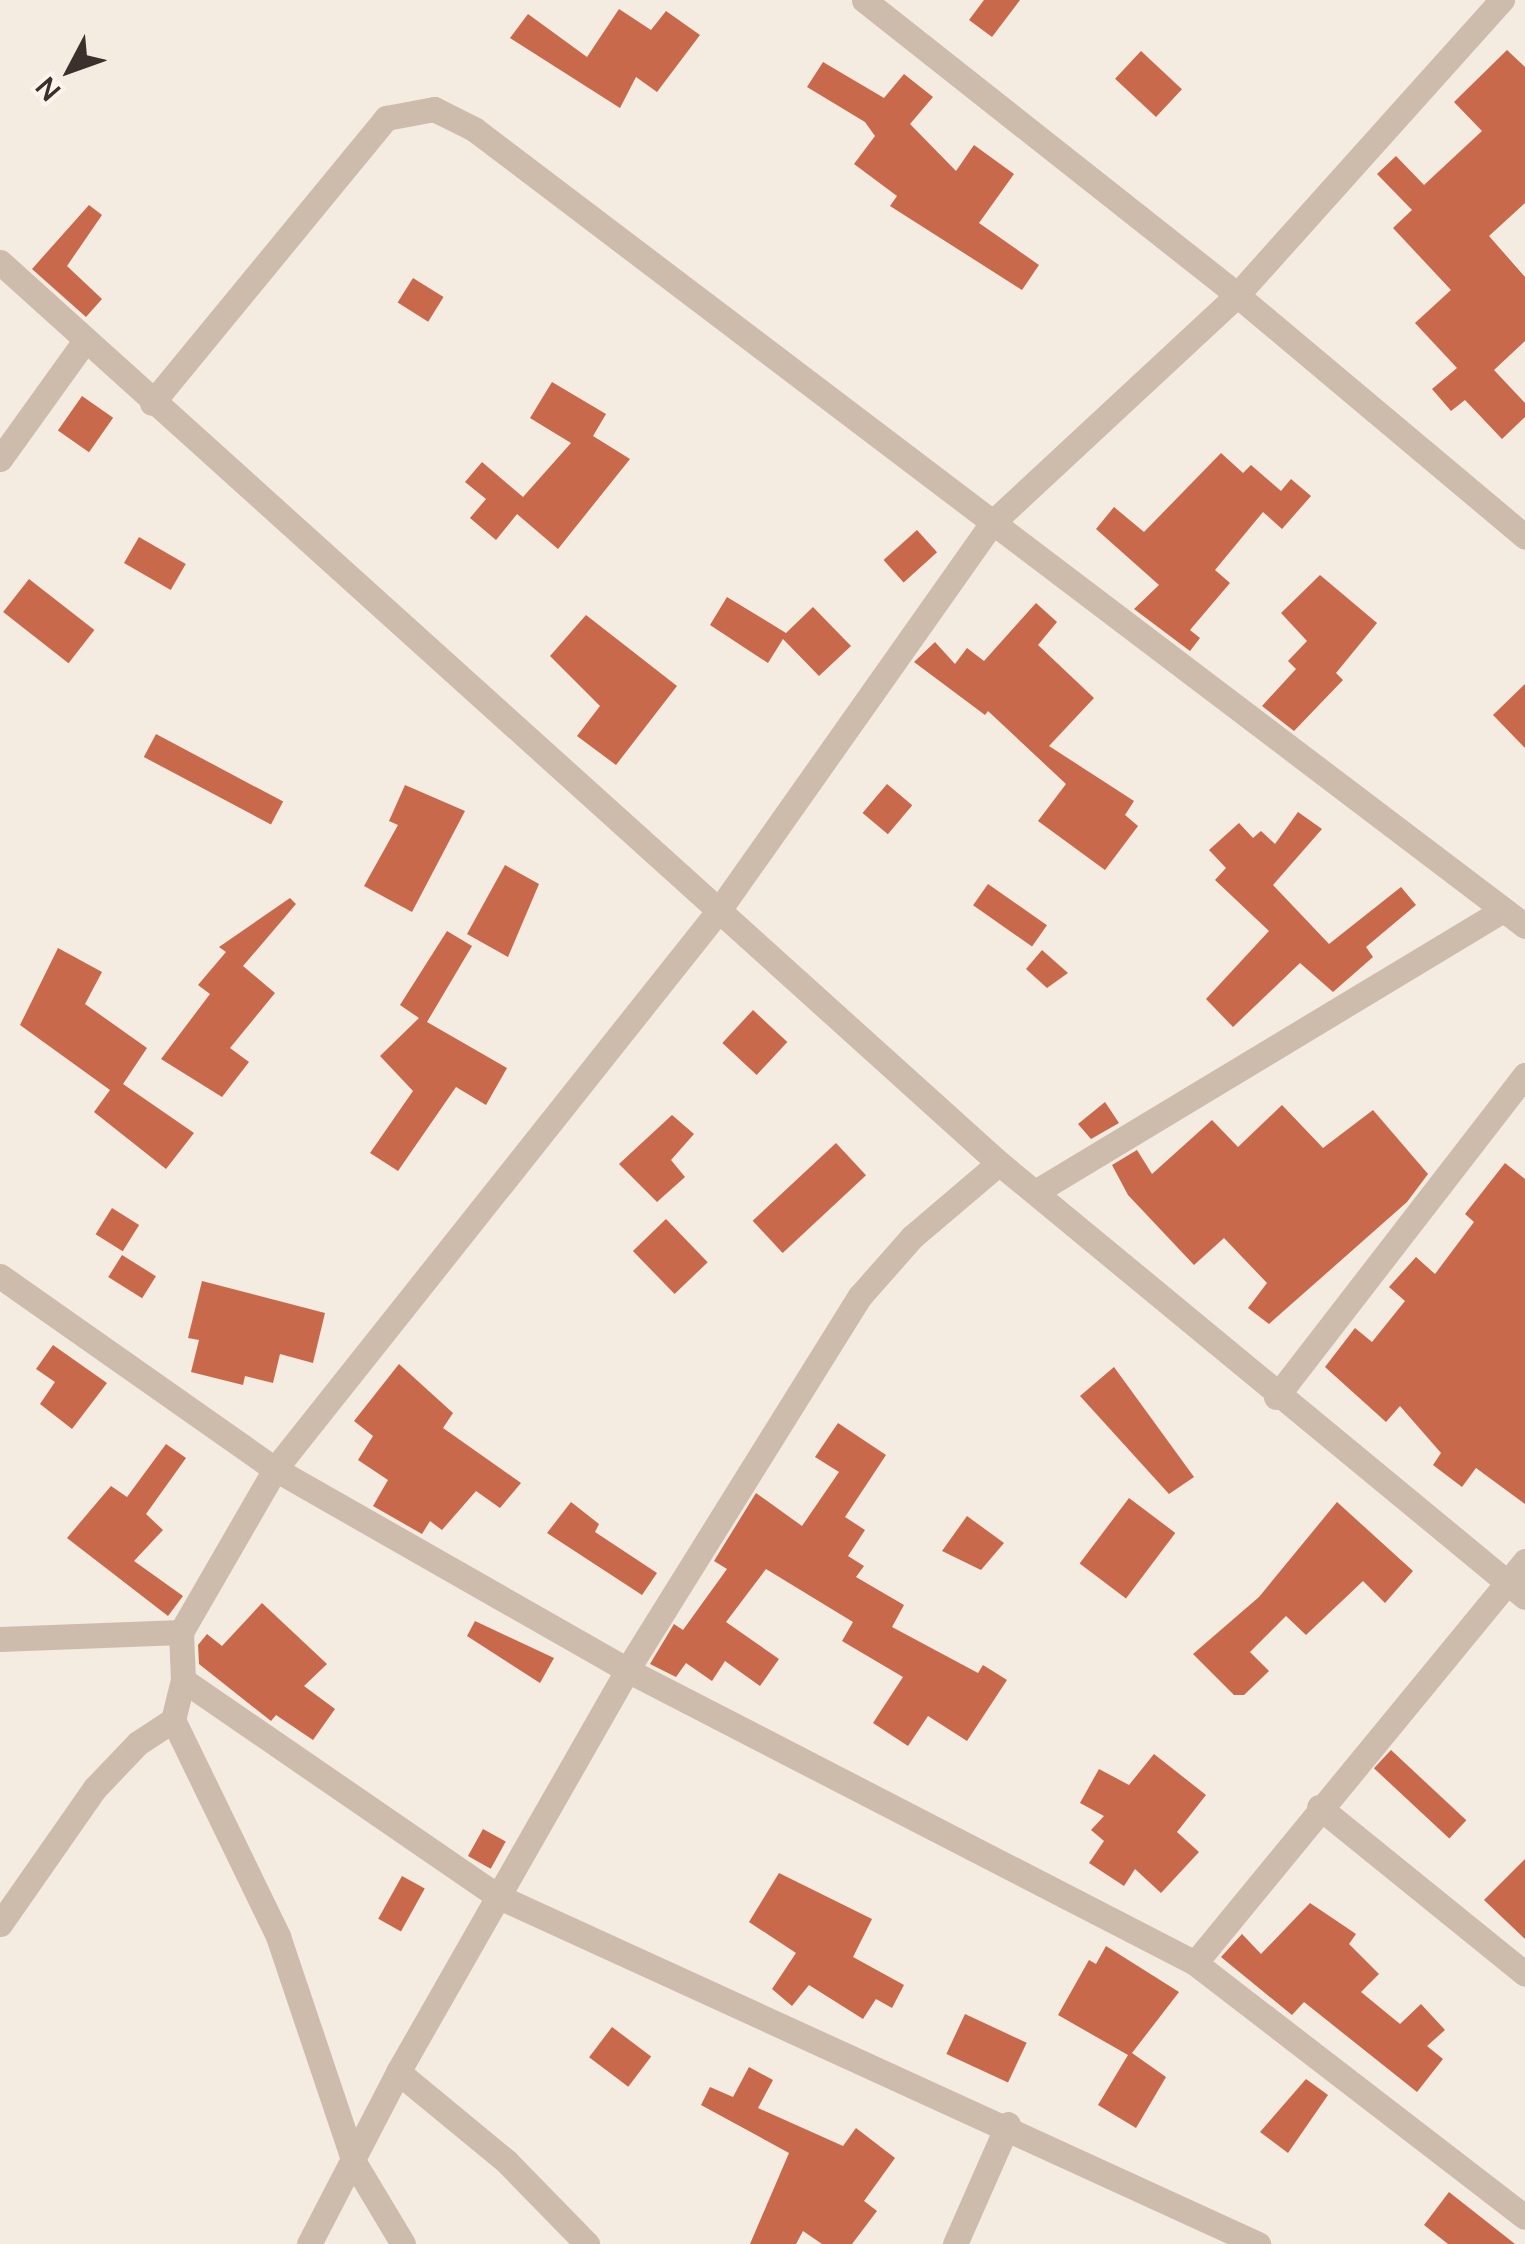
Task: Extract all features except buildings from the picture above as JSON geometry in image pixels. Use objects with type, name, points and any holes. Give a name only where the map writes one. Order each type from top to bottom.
[{"type":"street","points":[[864,0],[1237,295],[1525,537]]},
{"type":"street","points":[[0,1924],[94,1788],[138,1744],[173,1720],[184,1680],[181,1632],[276,1468],[719,910],[993,522],[1237,295],[1502,0]]},
{"type":"street","points":[[152,403],[386,118],[434,109],[474,129],[1525,926]]},
{"type":"street","points":[[0,262],[84,342],[999,1163],[1037,1190],[1276,1397],[1516,1589]]},
{"type":"street","points":[[0,459],[84,342]]},
{"type":"street","points":[[1037,1190],[1503,910]]},
{"type":"street","points":[[1276,1397],[1525,1074]]},
{"type":"street","points":[[308,2244],[398,2072],[627,1670],[860,1296],[912,1237],[999,1163]]},
{"type":"street","points":[[0,1276],[276,1468],[627,1670],[1195,1963],[1525,2217]]},
{"type":"street","points":[[1195,1963],[1320,1807],[1516,1589],[1525,1562]]},
{"type":"street","points":[[0,1639],[181,1632]]},
{"type":"street","points":[[184,1680],[497,1896],[1008,2124],[1258,2244]]},
{"type":"street","points":[[173,1720],[278,1936],[354,2162],[402,2244]]},
{"type":"street","points":[[1320,1807],[1525,1974]]},
{"type":"street","points":[[398,2072],[507,2162],[587,2244]]},
{"type":"street","points":[[955,2244],[1008,2124]]}]
